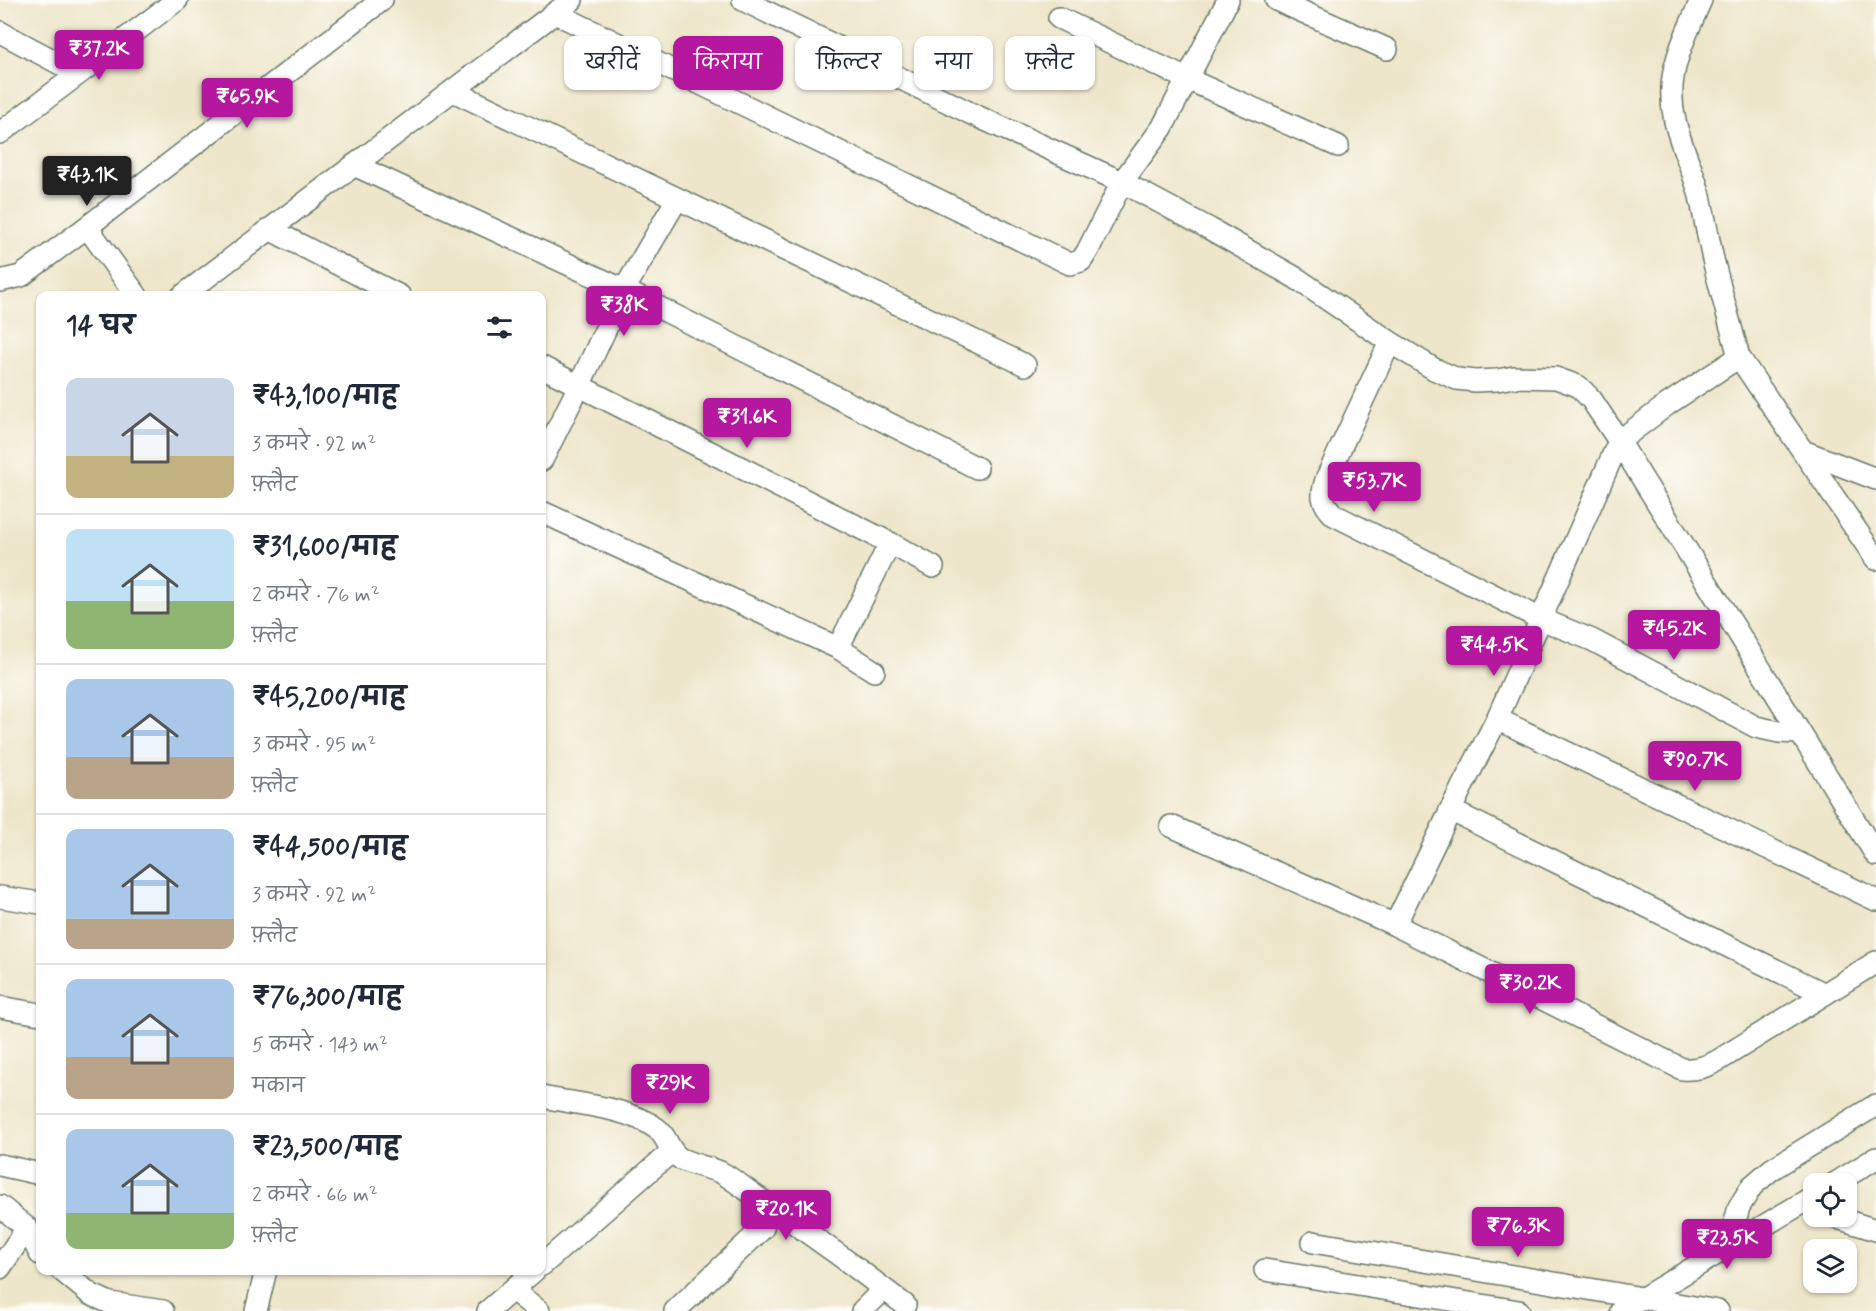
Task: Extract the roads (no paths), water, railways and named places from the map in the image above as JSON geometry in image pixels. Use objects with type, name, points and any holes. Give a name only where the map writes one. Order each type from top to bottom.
[{"type":"street","points":[[0,133],[177,0]]},
{"type":"street","points":[[0,281],[21,276],[382,0]]},
{"type":"street","points":[[743,0],[972,114],[1122,182],[1296,278],[1434,369],[1457,379],[1475,381],[1515,377],[1556,378],[1578,386],[1592,399],[1619,441],[1876,855]]},
{"type":"street","points":[[188,291],[564,6],[1070,264],[1081,261],[1122,182],[1162,128],[1228,0]]},
{"type":"street","points":[[1276,0],[1387,50]]},
{"type":"street","points":[[1701,0],[1684,40],[1673,77],[1672,106],[1677,135],[1689,162],[1700,197],[1713,257],[1740,357],[1876,559]]},
{"type":"street","points":[[1059,18],[1187,79],[1338,146]]},
{"type":"street","points":[[0,32],[77,74]]},
{"type":"street","points":[[453,91],[1025,365]]},
{"type":"street","points":[[354,165],[624,290],[977,468]]},
{"type":"street","points":[[546,452],[624,290],[677,198]]},
{"type":"street","points":[[87,227],[133,291]]},
{"type":"street","points":[[269,229],[390,291]]},
{"type":"street","points":[[1390,342],[1321,492],[1326,507],[1334,515],[1541,619],[1592,640],[1756,727],[1779,732],[1800,733]]},
{"type":"street","points":[[1395,925],[1497,719],[1619,441],[1668,404],[1740,357]]},
{"type":"street","points":[[546,369],[933,567]]},
{"type":"street","points":[[1803,451],[1876,479]]},
{"type":"street","points":[[546,514],[838,648],[874,671]]},
{"type":"street","points":[[838,648],[890,543]]},
{"type":"street","points":[[1497,719],[1876,900]]},
{"type":"street","points":[[1450,810],[1825,994]]},
{"type":"street","points":[[1172,826],[1395,925],[1682,1069],[1694,1070],[1707,1066],[1876,962]]},
{"type":"street","points":[[0,897],[36,902]]},
{"type":"street","points":[[0,1007],[36,1013]]},
{"type":"street","points":[[546,1098],[616,1112],[639,1119],[656,1128],[664,1136],[671,1152],[682,1159],[720,1172],[843,1258],[905,1305]]},
{"type":"street","points":[[1728,1248],[1739,1207],[1752,1186],[1772,1169],[1876,1105]]},
{"type":"street","points":[[546,1261],[671,1152]]},
{"type":"street","points":[[1852,1173],[1876,1158]]},
{"type":"street","points":[[0,1165],[36,1173]]},
{"type":"street","points":[[675,1311],[763,1228],[766,1203]]},
{"type":"street","points":[[0,1206],[27,1228],[36,1246]]},
{"type":"street","points":[[1621,1311],[1803,1207]]},
{"type":"street","points":[[1857,1224],[1876,1230]]},
{"type":"street","points":[[0,1268],[27,1228]]},
{"type":"street","points":[[1313,1242],[1718,1311]]},
{"type":"street","points":[[1265,1270],[1519,1311]]},
{"type":"street","points":[[67,1275],[90,1294],[110,1304],[163,1311]]},
{"type":"street","points":[[256,1311],[265,1275]]},
{"type":"street","points":[[488,1311],[530,1275]]},
{"type":"street","points":[[513,1290],[539,1311]]},
{"type":"street","points":[[862,1311],[878,1296]]}]
